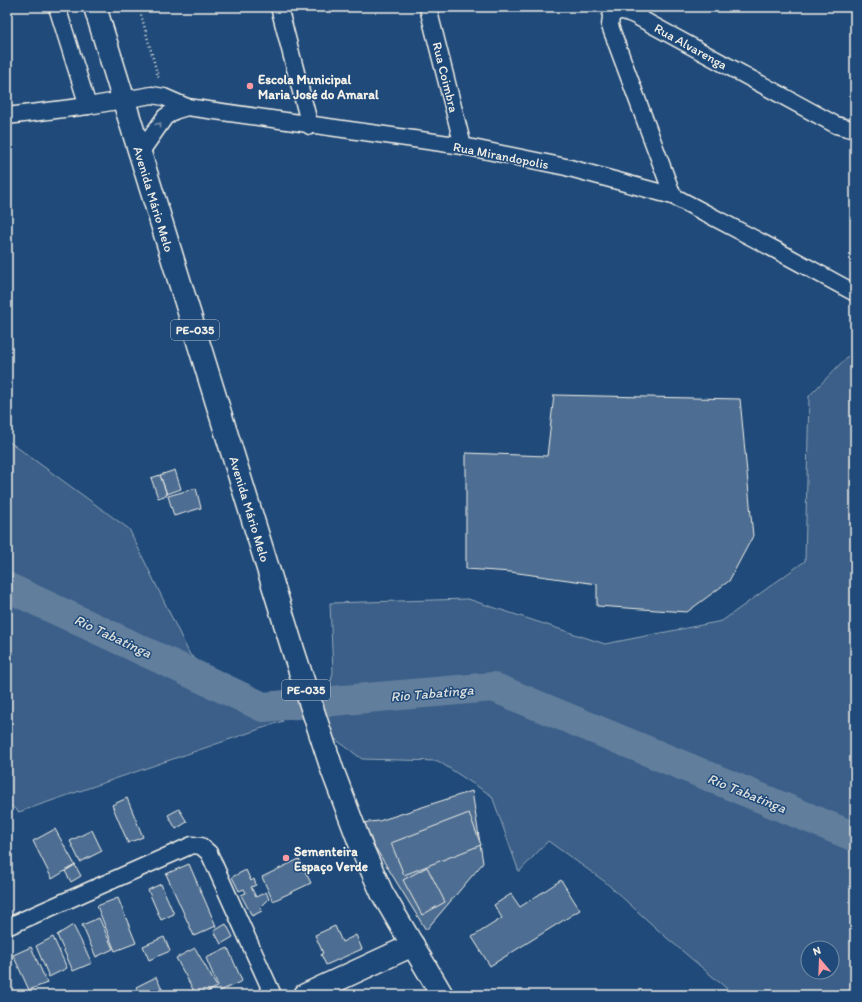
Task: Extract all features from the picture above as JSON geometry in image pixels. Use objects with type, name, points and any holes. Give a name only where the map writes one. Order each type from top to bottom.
[{"type":"main road","name":"Avenida Mário Melo","points":[[95,7],[294,653],[333,772],[361,846],[382,893],[442,995]]},
{"type":"main road","points":[[305,995],[413,945]]},
{"type":"street","points":[[57,7],[88,106]]},
{"type":"street","points":[[279,7],[310,126]]},
{"type":"street","name":"Rua Coimbra","points":[[428,8],[463,146]]},
{"type":"street","name":"Rua Alvarenga","points":[[673,196],[610,26],[611,16],[616,11],[624,11],[634,15],[836,125],[855,130]]},
{"type":"street","name":"Rua Mirandopolis","points":[[7,116],[88,106],[152,95],[164,96],[187,107],[310,126],[463,146],[566,167],[673,196],[774,249],[855,294]]},
{"type":"street","points":[[140,152],[165,118],[174,111],[187,107]]},
{"type":"street","points":[[644,188],[653,175],[654,147]]},
{"type":"street","points":[[7,927],[192,846],[201,846],[209,853],[273,995]]},
{"type":"path","points":[[139,7],[164,96]]},
{"type":"shaded area","points":[[851,353],[855,355],[855,995],[732,995],[732,993],[667,938],[604,881],[548,841],[519,872],[492,796],[438,761],[362,759],[319,727],[333,673],[330,603],[468,599],[605,644],[722,621],[805,561],[809,396]]},
{"type":"shaded area","points":[[7,440],[129,529],[190,655],[283,721],[19,812],[7,803]]},
{"type":"building","points":[[554,395],[740,399],[753,536],[729,581],[687,612],[597,606],[597,584],[511,572],[466,569],[466,453],[547,456]]},
{"type":"building","points":[[175,470],[181,489],[167,494],[160,475]]},
{"type":"building","points":[[160,475],[167,495],[158,498],[151,478]]},
{"type":"building","points":[[196,488],[201,508],[174,516],[168,496]]},
{"type":"building","points":[[472,791],[483,863],[426,930],[360,823],[379,821]]},
{"type":"building","points":[[127,798],[143,837],[128,843],[112,805]]},
{"type":"building","points":[[179,809],[187,822],[176,829],[168,815]]},
{"type":"building","points":[[469,813],[481,845],[404,875],[391,843]]},
{"type":"building","points":[[55,829],[75,865],[52,879],[33,841]]},
{"type":"building","points":[[92,830],[102,851],[80,862],[70,841]]},
{"type":"building","points":[[299,859],[311,883],[273,901],[262,877]]},
{"type":"building","points":[[189,864],[216,926],[194,936],[166,874]]},
{"type":"building","points":[[75,865],[81,876],[71,882],[65,871]]},
{"type":"building","points":[[427,867],[445,902],[422,915],[403,880]]},
{"type":"building","points":[[246,870],[251,881],[254,879],[256,885],[251,887],[256,897],[266,892],[269,899],[260,908],[262,911],[252,916],[241,895],[246,893],[244,889],[239,891],[232,877]]},
{"type":"building","points":[[561,880],[580,910],[490,966],[472,937],[502,918],[494,905],[511,894],[520,907]]},
{"type":"building","points":[[161,884],[174,914],[161,920],[148,890]]},
{"type":"building","points":[[118,898],[136,943],[115,951],[97,906]]},
{"type":"building","points":[[99,918],[113,949],[96,957],[82,925]]},
{"type":"building","points":[[226,924],[233,937],[221,944],[214,931]]},
{"type":"building","points":[[73,925],[92,963],[73,971],[57,935]]},
{"type":"building","points":[[335,926],[342,942],[356,935],[362,949],[326,965],[321,954],[323,953],[315,935]]},
{"type":"building","points":[[53,937],[67,968],[49,977],[36,946]]},
{"type":"building","points":[[164,937],[170,951],[149,960],[143,946]]},
{"type":"building","points":[[31,947],[47,983],[29,990],[13,955]]},
{"type":"building","points":[[195,948],[217,987],[202,995],[196,995],[176,958]]},
{"type":"building","points":[[228,948],[242,981],[220,991],[206,958]]},
{"type":"building","points":[[156,977],[165,995],[140,995],[136,987]]},
{"type":"waterway","name":"Rio Tabatinga","points":[[7,587],[263,707],[493,687],[855,837]]},
{"type":"place","name":"Escola Municipal Maria José do Amaral","points":[[250,86]]},
{"type":"place","name":"Sementeira Espaço Verde","points":[[286,858]]}]
